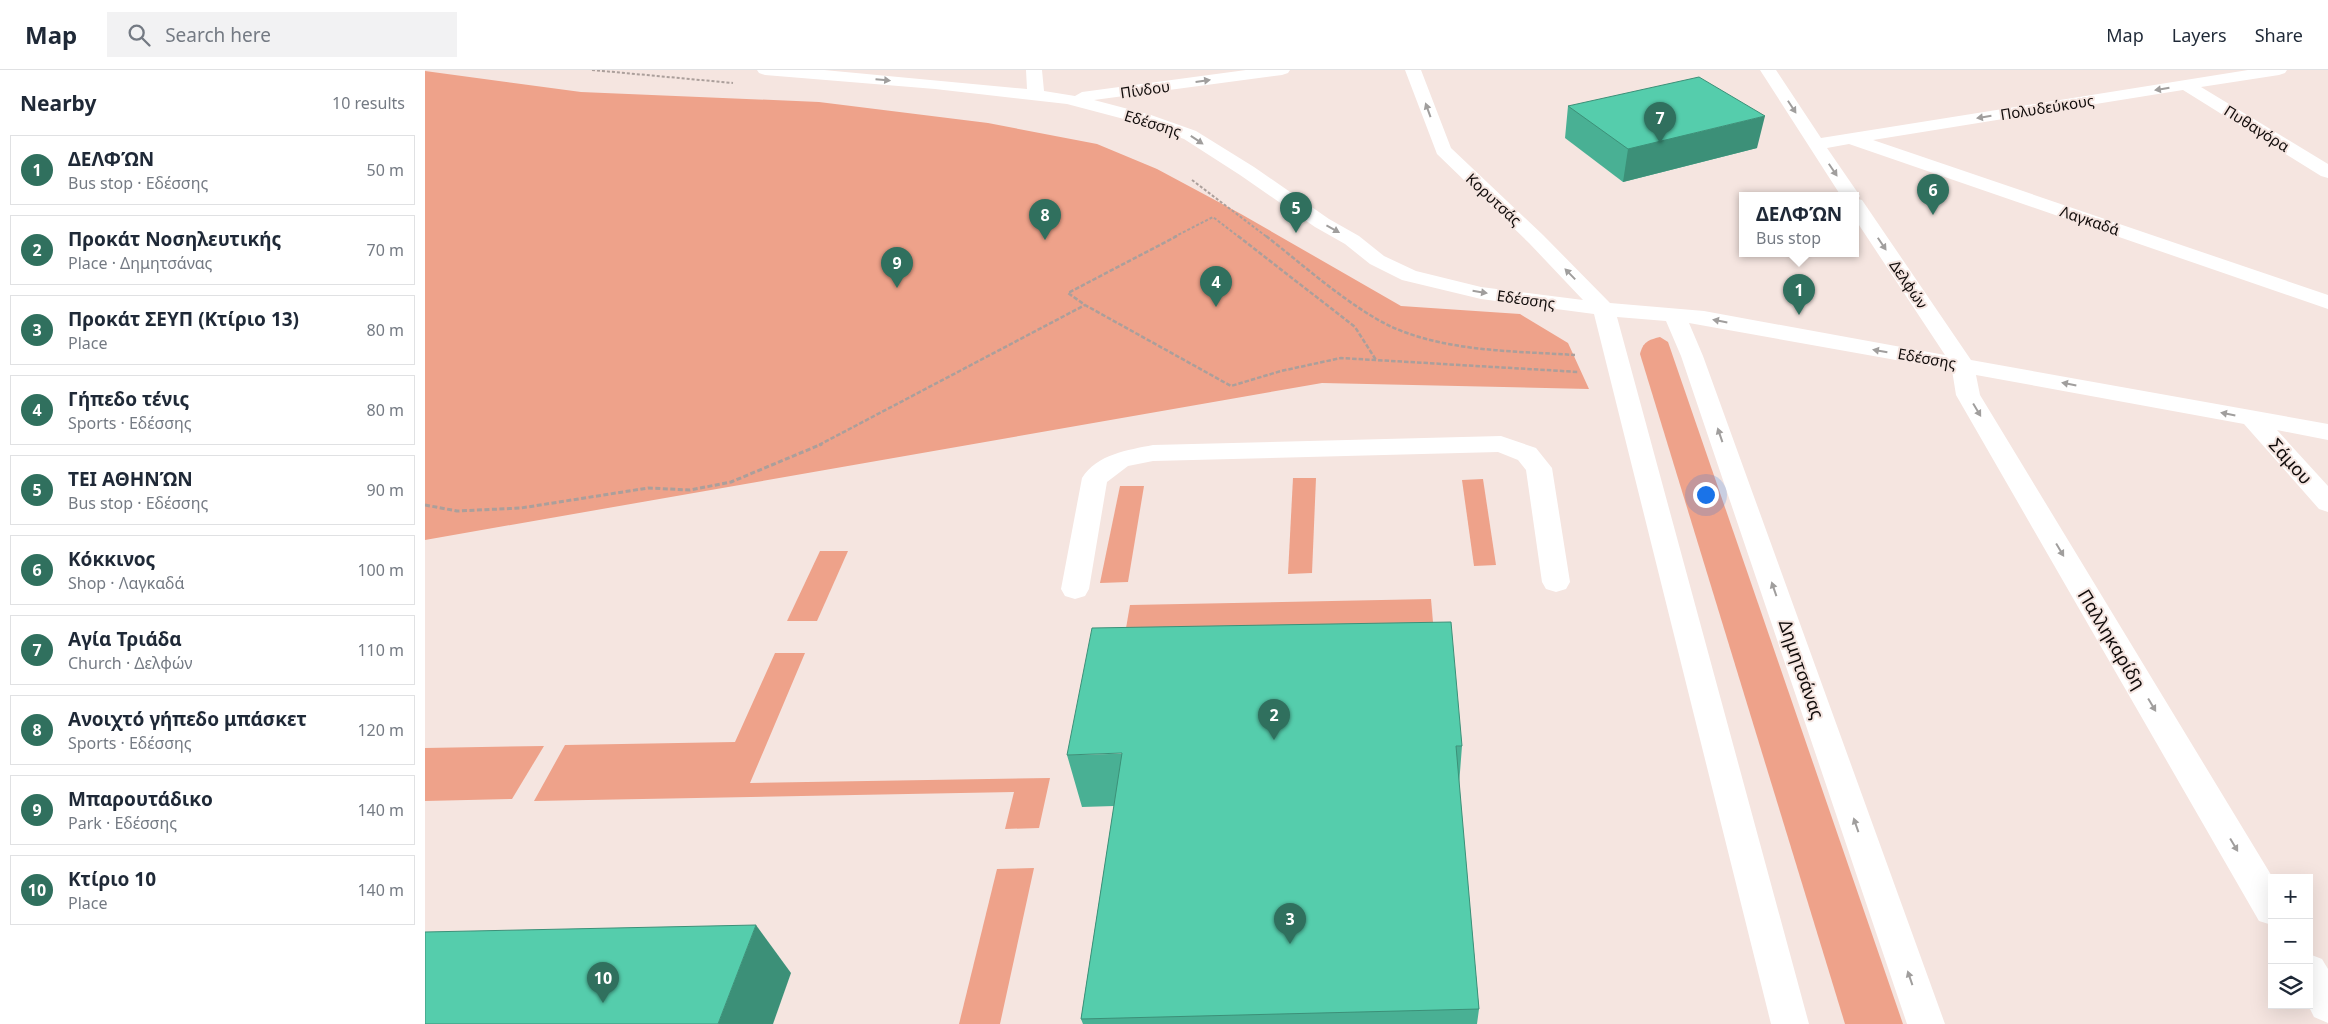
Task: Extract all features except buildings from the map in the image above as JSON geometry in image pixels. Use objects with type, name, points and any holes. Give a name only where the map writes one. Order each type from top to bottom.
[{"type":"street","name":"Εδέσσης","points":[[765,70],[938,77],[1068,99],[1168,126],[1190,135],[1247,171],[1315,219],[1352,240],[1377,260],[1409,276],[1481,293],[1604,310],[1704,318],[2328,432]]},
{"type":"street","points":[[1035,70],[1036,95]]},
{"type":"street","name":"Πίνδου","points":[[1068,99],[1281,70]]},
{"type":"street","name":"Κορυτσάς","points":[[1413,70],[1443,150],[1536,239],[1604,310]]},
{"type":"street","points":[[1768,70],[1847,192]]},
{"type":"street","name":"Πολυδεύκους","points":[[1816,144],[2279,70]]},
{"type":"street","name":"Πυθαγόρα","points":[[2187,85],[2328,172]]},
{"type":"street","name":"Λαγκαδά","points":[[1852,139],[2328,302]]},
{"type":"street","name":"Δελφών","points":[[1859,210],[1963,365]]},
{"type":"street","points":[[1604,310],[1790,1024]]},
{"type":"street","name":"Δημητσάνας","points":[[1674,315],[1692,356],[1926,1024]]},
{"type":"street","name":"Παλληκαρίδη","points":[[1963,365],[1968,395],[2268,902]]},
{"type":"street","name":"Σάμου","points":[[2253,419],[2328,503]]},
{"type":"street","points":[[1075,589],[1095,478],[1120,460],[1153,453],[1501,444],[1527,454],[1539,468],[1557,582]]},
{"type":"street","points":[[2313,979],[2328,1004]]},
{"type":"path","points":[[592,70],[739,83]]},
{"type":"path","points":[[1190,179],[1374,318],[1397,328],[1458,345],[1619,366]]},
{"type":"path","points":[[1376,360],[1355,327],[1213,217],[1068,293],[1085,305],[1231,386],[1281,371],[1341,358],[1376,360],[1619,366]]},
{"type":"path","points":[[425,505],[457,511],[521,508],[648,488],[691,490],[731,482],[819,445],[1085,305]]},
{"type":"shaded area","points":[[425,71],[581,92],[819,102],[988,123],[1097,144],[1157,169],[1241,214],[1401,306],[1520,314],[1568,343],[1589,389],[1322,383],[425,540]]},
{"type":"shaded area","points":[[1660,337],[1668,342],[1903,1024],[1845,1024],[1640,354],[1647,342]]},
{"type":"shaded area","points":[[1293,478],[1316,478],[1312,573],[1288,574]]},
{"type":"shaded area","points":[[1483,479],[1496,565],[1474,566],[1462,480]]},
{"type":"shaded area","points":[[1120,486],[1144,486],[1128,582],[1100,583]]},
{"type":"shaded area","points":[[820,551],[848,551],[817,621],[787,621]]},
{"type":"shaded area","points":[[1431,599],[1436,657],[1120,663],[1130,605]]},
{"type":"shaded area","points":[[775,653],[805,653],[750,783],[1050,778],[1039,828],[1005,829],[1014,792],[534,801],[565,745],[735,742]]},
{"type":"shaded area","points":[[544,746],[512,799],[425,801],[425,748]]},
{"type":"shaded area","points":[[1034,868],[1000,1024],[959,1024],[997,869]]},
{"type":"place","name":"Αγία Τριάδα","points":[[1660,143]]},
{"type":"place","name":"Κόκκινος","points":[[1933,215]]},
{"type":"place","name":"ΤΕΙ ΑΘΗΝΏΝ","points":[[1296,233]]},
{"type":"place","name":"Ανοιχτό γήπεδο μπάσκετ","points":[[1045,240]]},
{"type":"place","name":"Μπαρουτάδικο","points":[[897,288]]},
{"type":"place","name":"Γήπεδο τένις","points":[[1216,307]]},
{"type":"place","name":"ΔΕΛΦΏΝ","points":[[1799,315]]},
{"type":"place","name":"Προκάτ Νοσηλευτικής","points":[[1274,740]]},
{"type":"place","name":"Προκάτ ΣΕΥΠ (Κτίριο 13)","points":[[1290,944]]},
{"type":"place","name":"Κτίριο 10","points":[[603,1003]]}]
